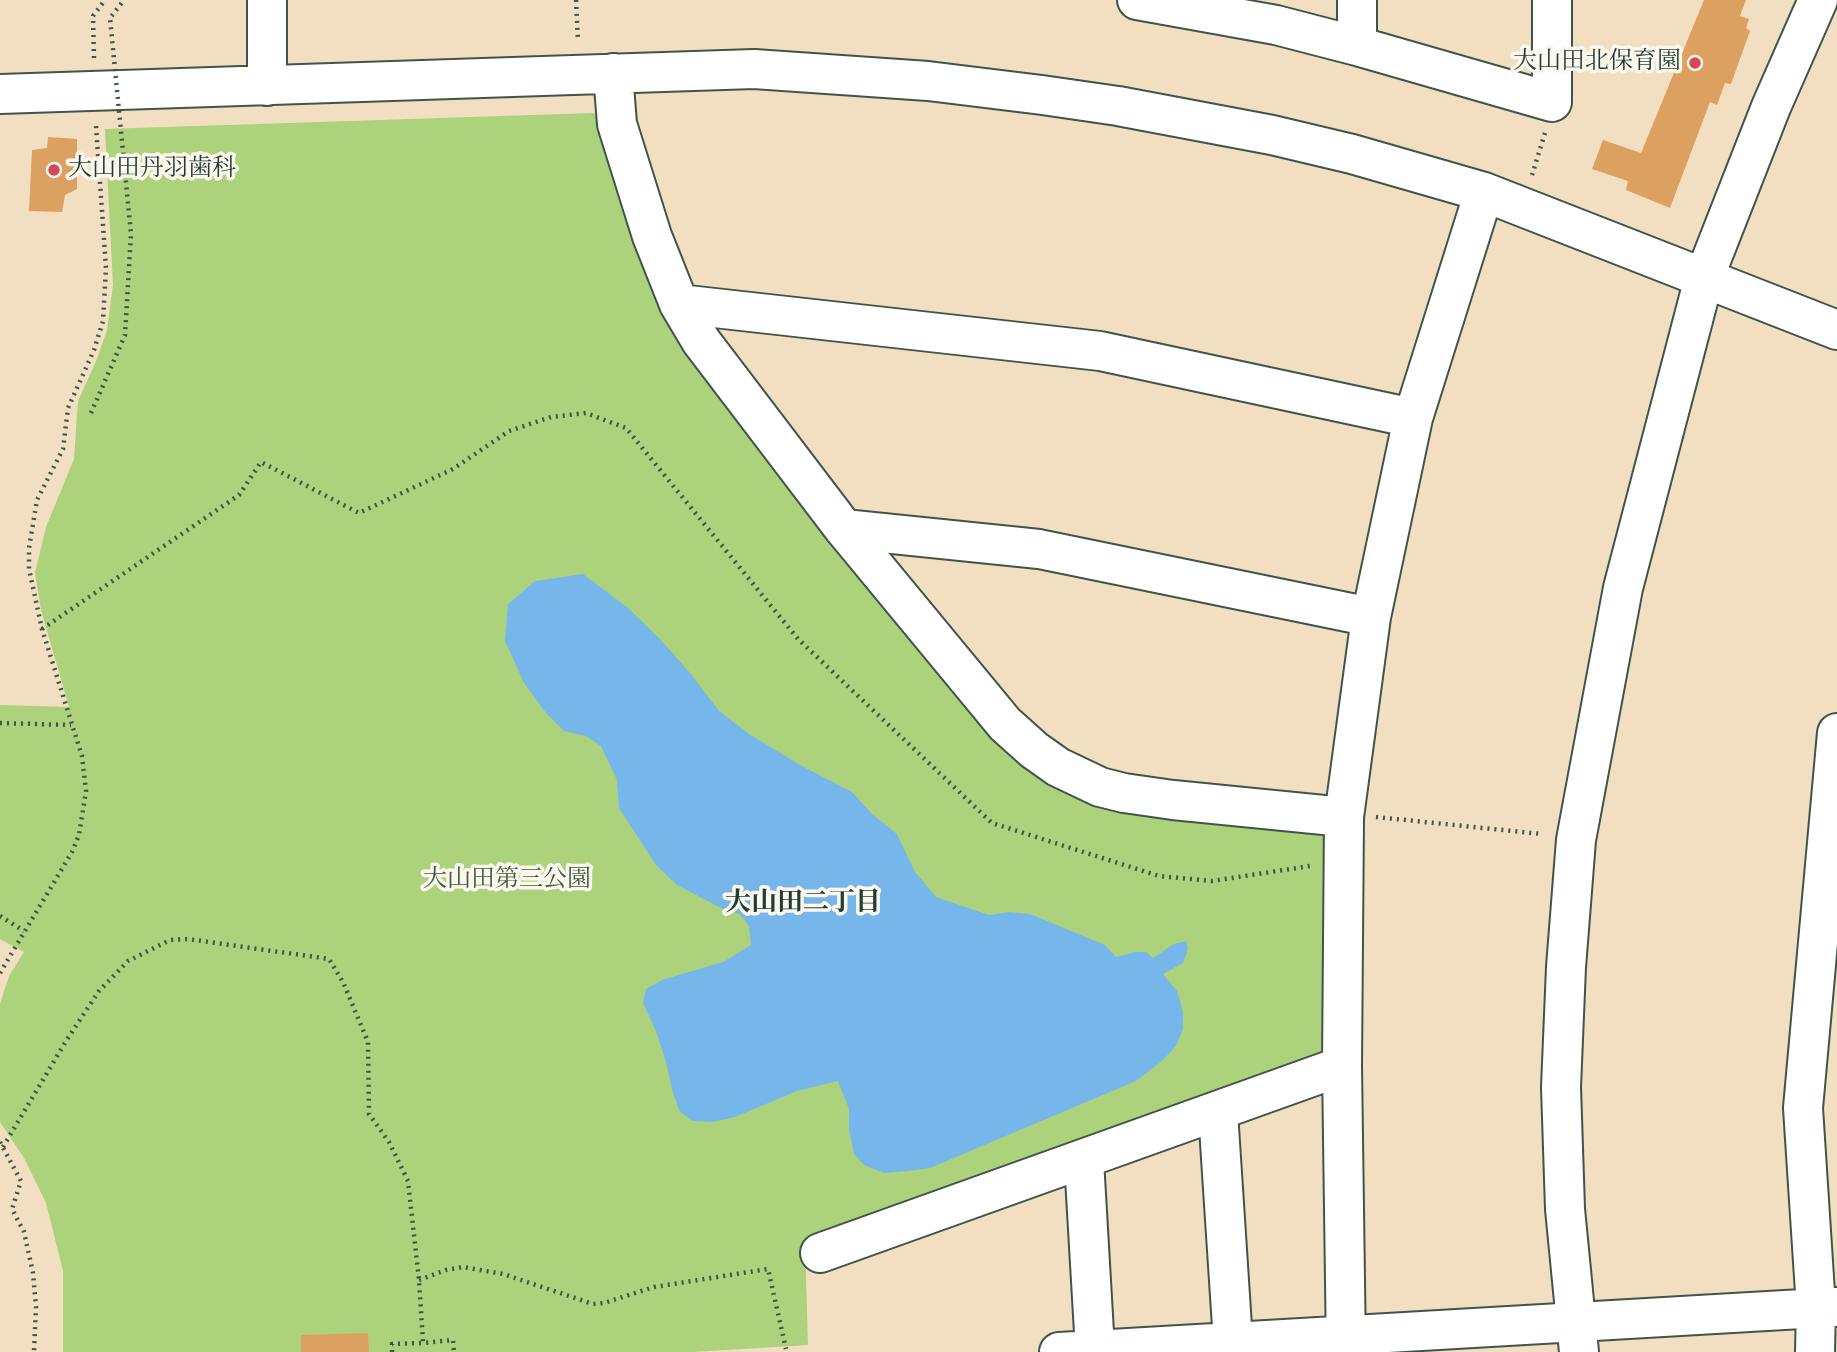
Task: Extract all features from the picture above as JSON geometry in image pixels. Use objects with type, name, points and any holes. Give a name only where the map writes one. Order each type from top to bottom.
[{"type":"street","points":[[267,0],[267,86]]},
{"type":"street","points":[[1357,0],[1357,46]]},
{"type":"street","points":[[1152,1],[1276,25],[1552,102],[1552,0]]},
{"type":"street","points":[[1578,1337],[1565,1209],[1561,1087],[1566,967],[1576,840],[1623,588],[1704,278],[1771,107],[1818,0]]},
{"type":"street","points":[[589,65],[617,124],[652,236],[679,304],[701,341],[844,529],[1005,724],[1058,767],[1100,787],[1124,793],[1344,815]]},
{"type":"street","points":[[0,94],[267,86],[589,65],[803,72],[928,81],[1042,95],[1118,106],[1272,135],[1352,154],[1485,192],[1837,330]]},
{"type":"street","points":[[1346,1343],[1342,1066],[1344,815],[1371,617],[1413,418],[1485,192]]},
{"type":"street","points":[[679,304],[1100,351],[1413,418]]},
{"type":"street","points":[[844,529],[1038,549],[1371,617]]},
{"type":"street","points":[[1815,1352],[1827,1307],[1803,1108],[1837,733]]},
{"type":"street","points":[[820,1253],[1342,1066]]},
{"type":"street","points":[[1218,1112],[1233,1342]]},
{"type":"street","points":[[1083,1160],[1077,1351],[1233,1342],[1346,1343],[1578,1337],[1827,1307]]},
{"type":"path","points":[[94,64],[93,16],[105,0]]},
{"type":"path","points":[[91,413],[125,335],[131,234],[110,18],[124,0]]},
{"type":"path","points":[[576,0],[589,65]]},
{"type":"path","points":[[1530,179],[1547,129],[1552,102]]},
{"type":"path","points":[[0,973],[72,852],[79,835],[86,791],[82,756],[42,629],[29,569],[37,500],[63,449],[68,408],[94,351],[103,321],[106,268],[96,121]]},
{"type":"path","points":[[42,629],[239,495],[261,462],[359,513],[453,469],[509,431],[551,417],[586,413],[626,428],[798,639],[992,823],[1171,878],[1212,881],[1291,868],[1344,863]]},
{"type":"path","points":[[0,723],[71,725]]},
{"type":"path","points":[[1344,815],[1545,834]]},
{"type":"path","points":[[0,916],[24,931]]},
{"type":"path","points":[[34,1352],[36,1307],[32,1263],[24,1232],[12,1209],[21,1181],[1,1145],[99,991],[128,961],[170,940],[188,939],[328,959],[344,982],[368,1042],[369,1114],[389,1142],[408,1181],[423,1343]]},
{"type":"path","points":[[419,1280],[446,1270],[463,1268],[503,1274],[593,1304],[654,1287],[768,1269],[786,1349]]},
{"type":"path","points":[[393,1352],[392,1345],[453,1340],[454,1352]]},
{"type":"green space","name":"大山田第三公園","points":[[594,113],[605,133],[644,264],[1048,777],[1320,829],[1330,840],[1329,1056],[805,1245],[808,1345],[693,1352],[63,1352],[63,1271],[46,1203],[24,1158],[0,1122],[0,1004],[9,976],[24,952],[0,939],[0,705],[69,707],[41,610],[35,573],[46,527],[74,459],[78,401],[107,330],[113,285],[105,129]]},
{"type":"water","points":[[583,574],[628,608],[660,639],[719,711],[749,734],[852,792],[872,814],[897,834],[915,872],[936,897],[989,915],[1009,912],[1030,914],[1105,945],[1116,957],[1146,952],[1153,958],[1174,944],[1186,941],[1188,949],[1183,963],[1163,974],[1177,991],[1183,1012],[1183,1029],[1176,1046],[1136,1081],[930,1168],[908,1171],[884,1173],[864,1165],[854,1154],[849,1129],[849,1109],[838,1081],[797,1091],[735,1117],[713,1122],[693,1121],[680,1112],[656,1031],[643,1003],[646,989],[662,980],[723,962],[751,945],[749,926],[740,914],[723,909],[677,885],[656,865],[619,808],[617,780],[601,746],[586,736],[564,731],[546,713],[524,683],[505,641],[508,604],[535,581]]},
{"type":"building","name":"大山田北保育園","points":[[1704,0],[1746,0],[1740,16],[1749,19],[1746,28],[1750,31],[1731,84],[1725,83],[1717,105],[1710,102],[1670,208],[1626,190],[1628,181],[1592,169],[1603,140],[1641,153]]},
{"type":"building","name":"大山田丹羽歯科","points":[[48,137],[77,139],[77,189],[65,195],[62,212],[29,211],[32,150],[47,148]]},
{"type":"building","points":[[368,1333],[369,1352],[301,1352],[301,1335]]},
{"type":"place","name":"大山田北保育園","points":[[1695,63]]},
{"type":"place","name":"大山田丹羽歯科","points":[[54,170]]},
{"type":"district","name":"大山田二丁目","points":[[803,904]]}]
